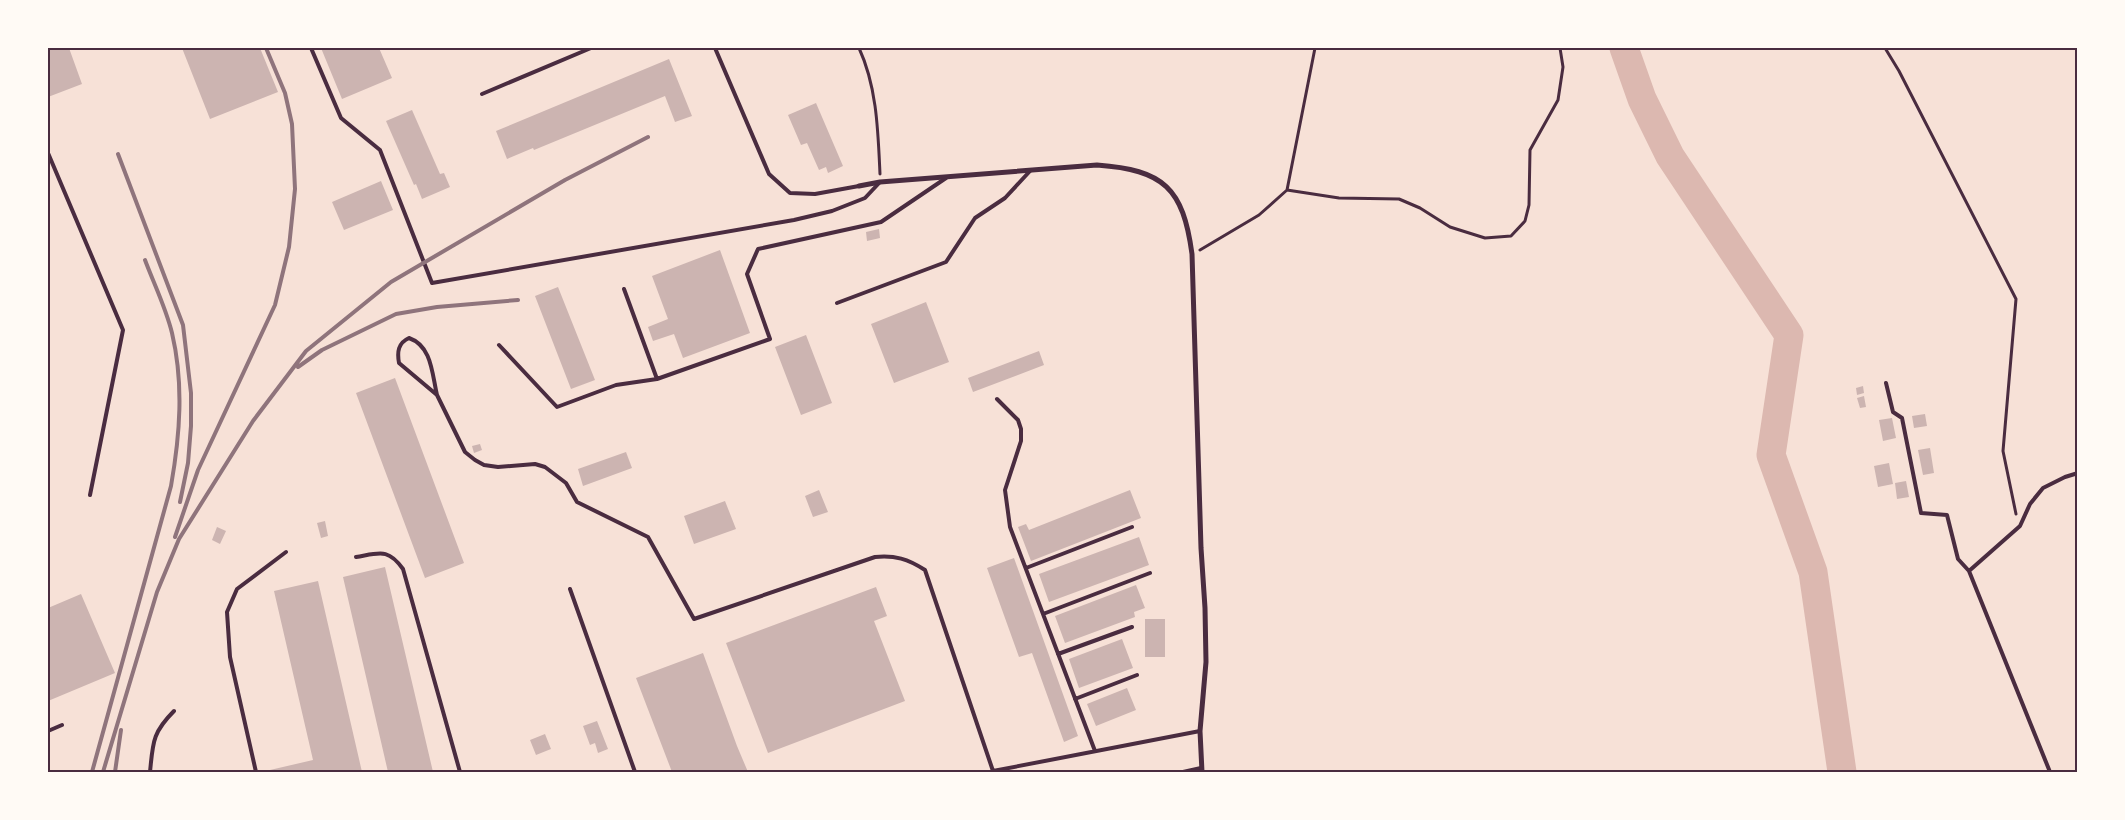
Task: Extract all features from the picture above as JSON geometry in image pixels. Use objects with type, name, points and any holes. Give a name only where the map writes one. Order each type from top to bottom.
[{"type":"street","points":[[859,186],[880,182],[1097,165],[1129,168],[1152,176],[1165,184],[1177,199],[1188,222],[1192,254],[1206,653],[1200,731],[1201,770]]},
{"type":"lane","points":[[311,48],[341,118],[380,150],[432,283],[794,220],[832,211],[865,198],[880,182]]},
{"type":"lane","points":[[482,94],[592,48]]},
{"type":"lane","points":[[715,48],[769,174],[790,194],[815,194],[859,186]]},
{"type":"lane","points":[[48,153],[123,330],[90,495]]},
{"type":"lane","points":[[837,302],[946,262],[975,218],[1005,198],[1031,169]]},
{"type":"lane","points":[[499,344],[558,407],[616,385],[657,379],[770,339],[747,274],[758,249],[881,222],[948,176]]},
{"type":"lane","points":[[624,289],[657,379]]},
{"type":"lane","points":[[437,394],[399,363],[399,346],[403,340],[409,338],[418,341],[426,350],[437,394],[465,452],[484,465],[498,467],[535,464],[545,467],[566,483],[577,502],[648,537],[694,619],[875,557],[894,556],[911,561],[925,570],[993,771]]},
{"type":"lane","points":[[1886,383],[1893,412],[1902,418],[1921,513],[1947,515],[1958,560],[1969,571],[2050,772]]},
{"type":"lane","points":[[997,399],[1018,420],[1021,428],[1021,441],[1005,490],[1010,527],[1095,751]]},
{"type":"lane","points":[[1969,571],[2020,526],[2030,504],[2043,488],[2078,473]]},
{"type":"lane","points":[[1026,568],[1132,527]]},
{"type":"lane","points":[[256,772],[230,657],[227,612],[237,589],[286,552]]},
{"type":"lane","points":[[356,557],[384,552],[394,557],[403,569],[460,772]]},
{"type":"lane","points":[[1043,614],[1150,572]]},
{"type":"lane","points":[[570,589],[635,772]]},
{"type":"lane","points":[[1058,654],[1132,627]]},
{"type":"lane","points":[[1075,698],[1137,674]]},
{"type":"lane","points":[[150,772],[153,742],[160,726],[174,711]]},
{"type":"lane","points":[[48,731],[62,725]]},
{"type":"lane","points":[[985,772],[1200,731]]},
{"type":"lane","points":[[1183,772],[1201,770]]},
{"type":"path","points":[[859,48],[864,59],[878,118],[880,182]]},
{"type":"path","points":[[1192,254],[1259,215],[1287,190],[1315,48]]},
{"type":"path","points":[[1287,190],[1339,198],[1399,199],[1420,208],[1450,227],[1485,238],[1511,236],[1525,221],[1529,205],[1530,150],[1558,100],[1563,67],[1560,48]]},
{"type":"path","points":[[1885,48],[1899,71],[2016,299],[2002,451],[2020,526]]},
{"type":"building","points":[[48,48],[69,48],[82,84],[48,97]]},
{"type":"building","points":[[182,48],[260,48],[278,92],[210,119]]},
{"type":"building","points":[[321,48],[379,48],[392,78],[342,99]]},
{"type":"building","points":[[669,59],[692,116],[675,122],[665,96],[534,150],[533,148],[507,159],[496,131]]},
{"type":"building","points":[[816,103],[843,166],[828,173],[826,167],[819,170],[807,143],[801,145],[788,115]]},
{"type":"building","points":[[412,110],[440,174],[444,173],[450,187],[422,199],[386,121]]},
{"type":"building","points":[[381,181],[393,210],[344,230],[332,202]]},
{"type":"building","points":[[879,229],[880,238],[867,241],[866,232]]},
{"type":"building","points":[[720,250],[750,333],[683,358],[674,334],[653,341],[648,327],[668,319],[652,276]]},
{"type":"building","points":[[558,287],[595,380],[571,389],[535,296]]},
{"type":"building","points":[[926,302],[949,362],[894,383],[871,324]]},
{"type":"building","points":[[806,335],[832,403],[801,415],[775,347]]},
{"type":"building","points":[[1039,351],[1044,365],[973,392],[968,378]]},
{"type":"building","points":[[395,378],[464,563],[425,578],[356,393]]},
{"type":"building","points":[[1863,386],[1864,393],[1857,395],[1856,388]]},
{"type":"building","points":[[1864,396],[1866,407],[1860,408],[1857,398]]},
{"type":"building","points":[[1925,414],[1927,426],[1914,428],[1912,416]]},
{"type":"building","points":[[1892,418],[1896,438],[1883,441],[1879,420]]},
{"type":"building","points":[[480,444],[482,450],[474,453],[472,446]]},
{"type":"building","points":[[1930,448],[1934,473],[1923,475],[1918,450]]},
{"type":"building","points":[[626,452],[632,468],[583,486],[578,469]]},
{"type":"building","points":[[1889,463],[1893,484],[1878,487],[1874,466]]},
{"type":"building","points":[[1906,481],[1909,497],[1897,499],[1895,483]]},
{"type":"building","points":[[819,490],[828,512],[813,517],[805,496]]},
{"type":"building","points":[[1130,490],[1141,518],[1031,561],[1018,527],[1026,524],[1029,530]]},
{"type":"building","points":[[725,501],[736,529],[694,544],[684,516]]},
{"type":"building","points":[[325,521],[328,536],[321,538],[317,523]]},
{"type":"building","points":[[217,527],[226,531],[220,544],[212,540]]},
{"type":"building","points":[[1139,537],[1149,565],[1049,602],[1039,574]]},
{"type":"building","points":[[1014,558],[1078,736],[1064,742],[1032,653],[1019,657],[987,568]]},
{"type":"building","points":[[385,567],[433,772],[388,772],[343,577]]},
{"type":"building","points":[[318,581],[362,772],[271,772],[270,770],[313,760],[274,591]]},
{"type":"building","points":[[1136,585],[1145,608],[1134,612],[1135,617],[1065,643],[1055,616]]},
{"type":"building","points":[[876,587],[887,616],[874,621],[905,701],[768,753],[726,643]]},
{"type":"building","points":[[81,594],[115,673],[48,701],[48,608]]},
{"type":"building","points":[[1145,619],[1165,619],[1165,657],[1145,657]]},
{"type":"building","points":[[1122,639],[1133,668],[1079,688],[1069,659]]},
{"type":"building","points":[[703,653],[748,772],[672,772],[636,678]]},
{"type":"building","points":[[1127,688],[1136,710],[1096,726],[1087,704]]},
{"type":"building","points":[[597,721],[608,749],[598,753],[595,743],[590,745],[583,726]]},
{"type":"building","points":[[545,734],[551,749],[536,755],[530,740]]},
{"type":"waterway","points":[[1624,48],[1642,99],[1670,156],[1789,335],[1771,455],[1813,572],[1842,772]]},
{"type":"railway","points":[[175,537],[198,470],[275,305],[289,247],[295,189],[292,124],[285,93],[266,48]]},
{"type":"railway","points":[[103,772],[157,592],[179,539],[253,421],[306,351],[391,282],[565,180],[648,137]]},
{"type":"railway","points":[[118,154],[183,325],[191,393],[191,426],[188,463],[180,502]]},
{"type":"railway","points":[[92,772],[171,486],[177,448],[179,390],[176,352],[167,314],[145,260]]},
{"type":"railway","points":[[298,367],[322,350],[396,314],[437,307],[518,300]]},
{"type":"railway","points":[[115,772],[121,730]]}]
